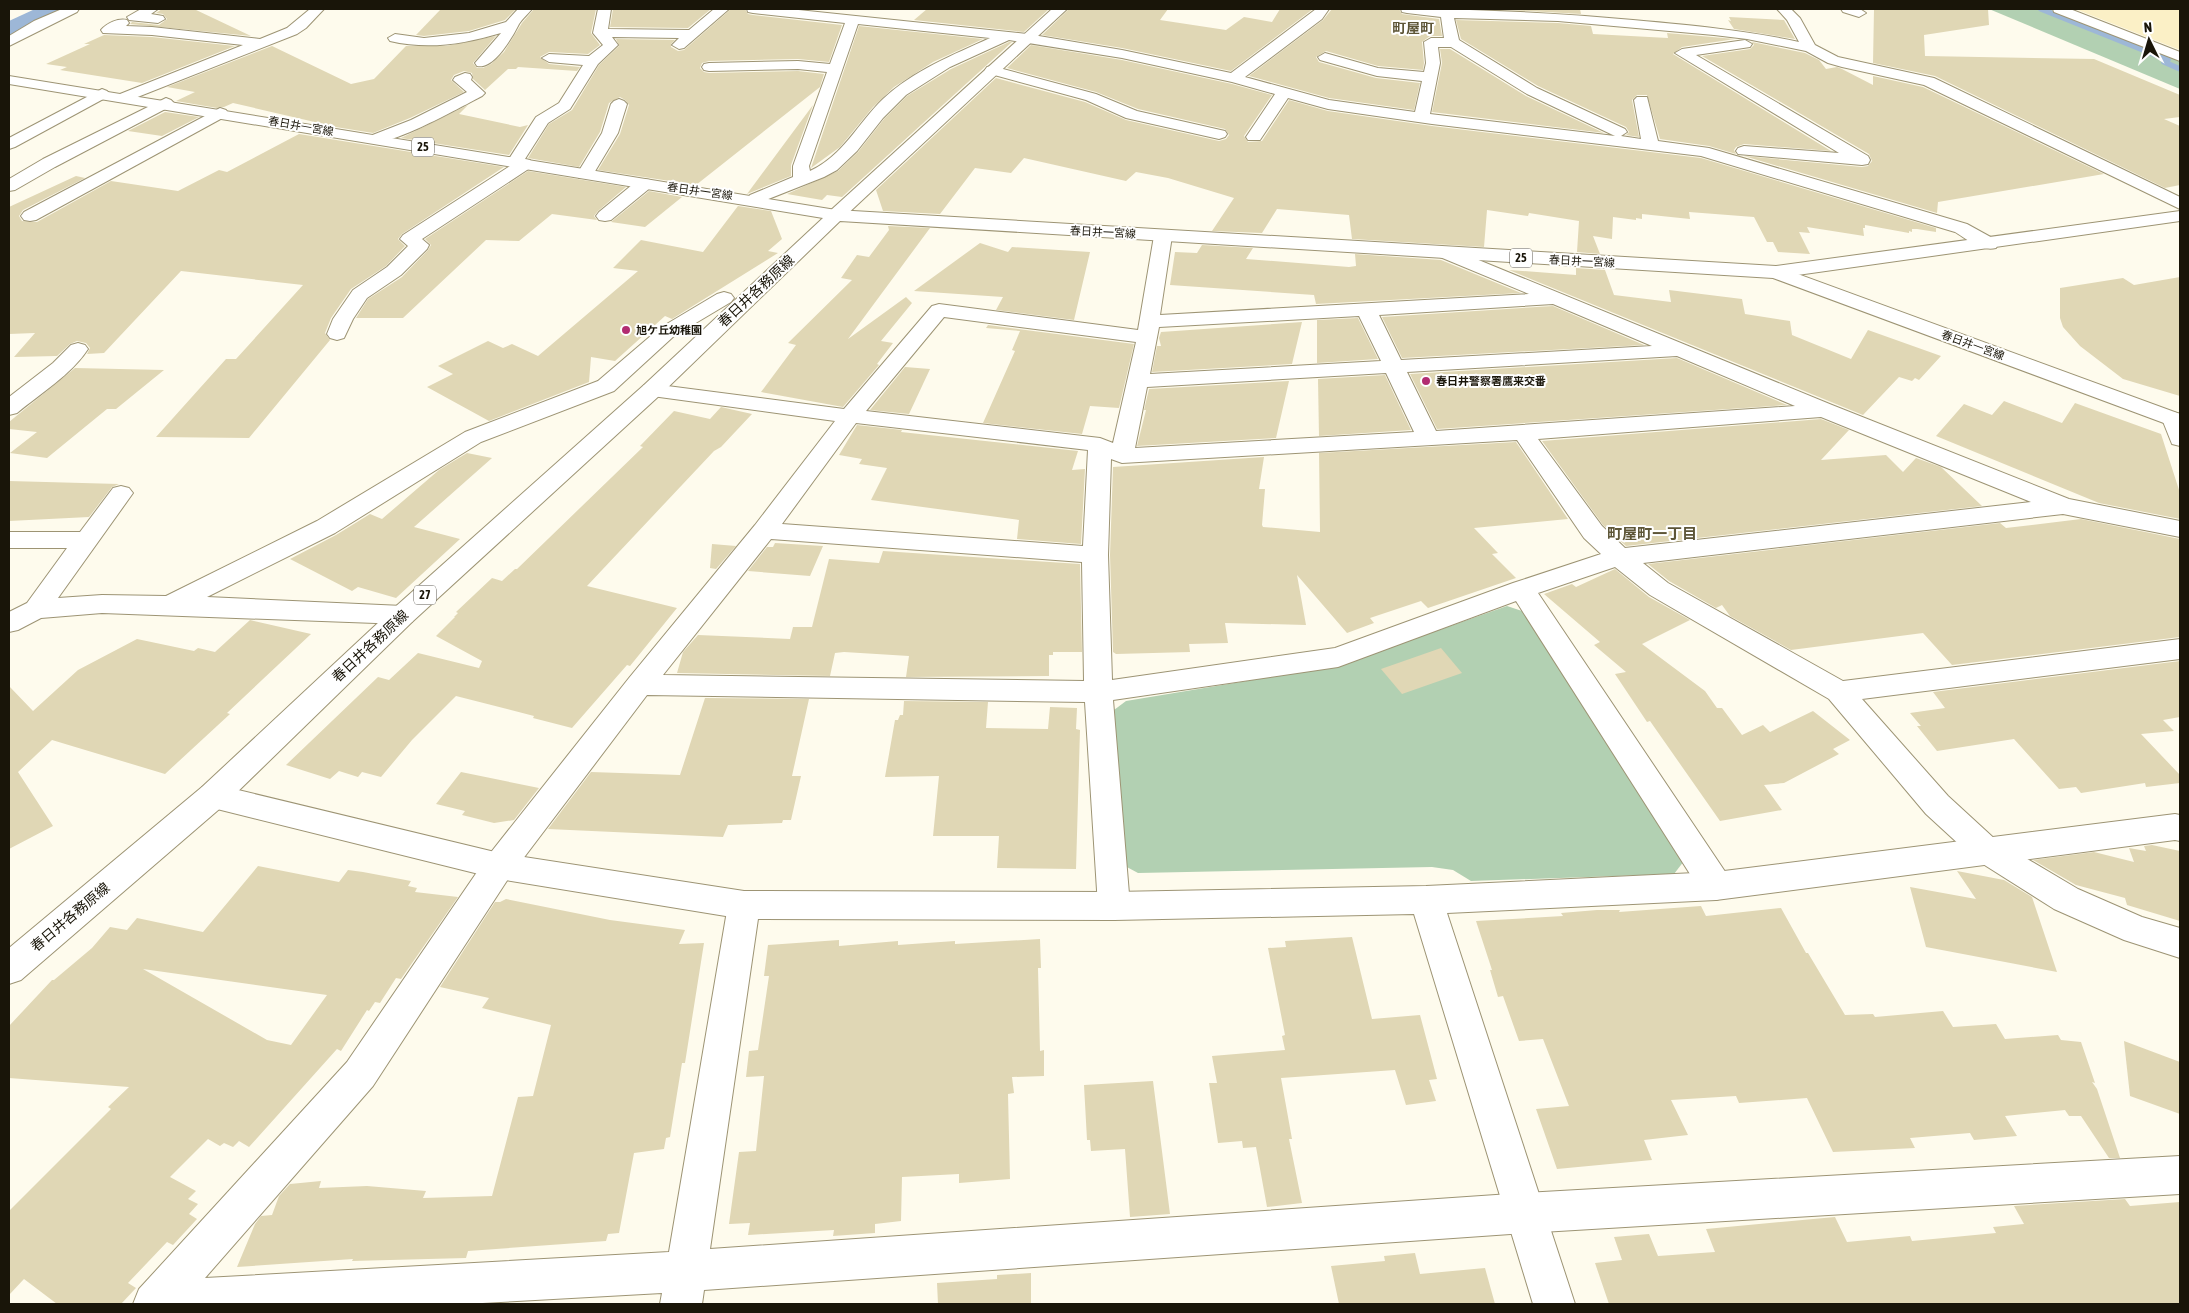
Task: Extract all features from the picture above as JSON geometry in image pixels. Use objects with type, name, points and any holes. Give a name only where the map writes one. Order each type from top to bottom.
[{"type":"street","points":[[25,16],[42,9]]},
{"type":"street","points":[[9,42],[39,24],[72,9]]},
{"type":"street","points":[[152,9],[134,17],[182,21]]},
{"type":"street","points":[[125,97],[292,31],[318,9]]},
{"type":"street","points":[[395,38],[408,42],[447,40],[488,34],[511,24],[525,9]]},
{"type":"street","points":[[600,33],[604,9]]},
{"type":"street","points":[[679,45],[722,9]]},
{"type":"street","points":[[753,9],[843,16],[1026,38],[1122,54],[1234,78],[1328,104],[1703,151],[1961,228],[1989,244]]},
{"type":"street","name":"春日井各務原線","points":[[9,969],[213,796],[403,615],[652,390],[836,215],[1026,38],[1060,9]]},
{"type":"street","points":[[1234,78],[1317,16],[1323,9]]},
{"type":"street","points":[[1407,9],[1447,14],[1558,17],[1714,31],[1777,40],[1810,48],[1833,60],[1928,81],[1944,87],[2180,204]]},
{"type":"street","points":[[1784,9],[1793,18],[1810,48]]},
{"type":"street","points":[[2059,9],[2180,57]]},
{"type":"street","points":[[1447,14],[1451,38],[1454,43],[1532,91],[1619,132],[1629,141]]},
{"type":"street","points":[[802,180],[801,166],[835,69],[843,16]]},
{"type":"street","points":[[122,23],[108,30],[172,32],[260,43]]},
{"type":"street","points":[[482,63],[503,42],[512,27],[511,24]]},
{"type":"street","points":[[600,33],[692,34]]},
{"type":"street","points":[[337,334],[343,319],[360,294],[394,271],[420,245],[409,239],[463,202],[487,190],[520,163],[542,120],[565,106],[592,61],[611,45],[600,33]]},
{"type":"street","points":[[756,199],[802,180],[820,175],[848,153],[887,103],[909,85],[950,62],[1007,36]]},
{"type":"street","points":[[1703,151],[1736,150],[1862,160],[1682,53],[1777,40]]},
{"type":"street","points":[[160,41],[231,55]]},
{"type":"street","points":[[1422,117],[1433,63],[1431,42],[1454,43]]},
{"type":"street","points":[[1325,57],[1377,72],[1429,77]]},
{"type":"street","points":[[549,58],[592,61]]},
{"type":"street","points":[[709,67],[798,65],[835,69]]},
{"type":"street","points":[[992,70],[1092,97],[1132,115],[1219,134]]},
{"type":"street","points":[[376,139],[417,123],[477,93],[460,80],[465,77]]},
{"type":"street","name":"春日井一宮線","points":[[9,80],[125,97],[644,184],[756,199],[836,215],[1447,254],[1776,272],[2178,427]]},
{"type":"street","points":[[1254,137],[1284,92]]},
{"type":"street","points":[[9,144],[102,94]]},
{"type":"street","points":[[1642,100],[1650,144]]},
{"type":"street","points":[[9,186],[49,163],[166,104]]},
{"type":"street","points":[[585,174],[610,133],[618,104]]},
{"type":"street","points":[[30,216],[220,113]]},
{"type":"street","points":[[605,216],[644,184]]},
{"type":"street","points":[[1776,272],[1989,244],[2180,216]]},
{"type":"street","points":[[1114,906],[1098,692],[1095,554],[1111,451],[1138,382],[1163,236]]},
{"type":"street","points":[[1447,254],[1824,410],[2063,506],[2180,529]]},
{"type":"street","points":[[170,605],[326,527],[473,437],[606,386],[667,332],[724,298]]},
{"type":"street","points":[[156,1302],[360,1074],[499,866],[639,685],[764,530],[850,416],[939,310],[1148,330],[1367,311],[1556,299]]},
{"type":"street","points":[[1367,311],[1428,438]]},
{"type":"street","points":[[9,408],[60,367],[78,349]]},
{"type":"street","points":[[1138,382],[1680,351]]},
{"type":"street","points":[[652,390],[1111,451],[1523,433],[1824,410]]},
{"type":"street","points":[[1523,433],[1593,532],[1618,557],[1659,589],[1839,692],[1937,805],[1986,850],[2066,899],[2136,930],[2180,944]]},
{"type":"street","points":[[9,623],[36,608],[121,493]]},
{"type":"street","points":[[639,685],[1098,692],[1338,657],[1522,589],[1618,557],[2063,506]]},
{"type":"street","points":[[764,530],[1095,554]]},
{"type":"street","points":[[9,540],[85,540]]},
{"type":"street","points":[[1522,589],[1716,886]]},
{"type":"street","points":[[36,608],[102,604],[170,605],[403,615]]},
{"type":"street","points":[[1839,692],[2180,649]]},
{"type":"street","points":[[213,796],[499,866],[744,905],[1114,906],[1426,900],[1716,886],[1986,850],[2175,827],[2180,828]]},
{"type":"street","points":[[1426,900],[1554,1304]]},
{"type":"street","points":[[684,1288],[744,905]]},
{"type":"street","points":[[156,1302],[684,1288],[1525,1213],[2180,1175]]},
{"type":"shaded area","points":[[2075,9],[2180,9],[2180,50]]},
{"type":"green space","points":[[1989,9],[2049,9],[2180,61],[2180,89]]},
{"type":"green space","points":[[1507,606],[1522,611],[1684,861],[1674,874],[1471,881],[1453,870],[1432,867],[1138,873],[1125,866],[1114,710],[1126,701],[1337,666]]},
{"type":"building","points":[[162,9],[194,9],[251,36],[130,24],[132,22],[159,25],[167,19],[163,14],[156,13]]},
{"type":"building","points":[[441,9],[516,9],[505,20],[469,31],[424,36],[416,35]]},
{"type":"building","points":[[534,9],[596,9],[591,33],[600,45],[588,54],[549,52],[540,57],[549,64],[580,67],[577,71],[518,67],[516,69],[508,69],[485,90],[473,79],[472,73],[464,71],[454,75],[451,80],[464,92],[410,118],[373,133],[317,124],[319,123],[233,103],[217,108],[176,101],[195,92],[167,87],[272,46],[351,84],[374,79],[406,46],[446,46],[496,36],[473,63],[477,68],[483,68],[491,64],[504,52],[522,23]]},
{"type":"building","points":[[613,9],[711,9],[688,28],[610,27]]},
{"type":"building","points":[[731,9],[745,9],[748,14],[753,15],[842,25],[829,62],[798,59],[709,61],[702,63],[700,68],[704,72],[709,73],[798,71],[824,74],[820,87],[696,185],[598,170],[620,134],[629,105],[620,97],[609,103],[600,132],[579,167],[528,158],[549,124],[572,110],[599,65],[619,46],[616,39],[675,40],[671,47],[678,51],[684,50]]},
{"type":"building","points":[[927,9],[1049,9],[1024,32],[914,20]]},
{"type":"building","points":[[1069,9],[1168,9],[1160,20],[1226,30],[1244,17],[1272,22],[1280,9],[1313,9],[1231,71],[1122,48],[1042,35]]},
{"type":"building","points":[[1332,9],[1399,9],[1402,14],[1439,19],[1442,36],[1430,36],[1422,42],[1423,70],[1378,66],[1326,51],[1316,57],[1319,62],[1376,78],[1420,83],[1414,110],[1329,98],[1249,76],[1323,20]]},
{"type":"building","points":[[1488,9],[1580,9],[1581,14],[1546,12]]},
{"type":"building","points":[[1874,9],[1988,9],[1989,25],[1924,35],[1925,56],[2094,59],[2180,95],[2180,117],[2164,119],[2180,126],[2180,185],[2165,188],[1935,76],[1873,63]]},
{"type":"building","points":[[1729,17],[1784,20],[1795,39],[1734,29],[1728,20],[1731,21]]},
{"type":"building","points":[[1456,20],[1558,23],[1591,26],[1593,34],[1668,38],[1667,33],[1735,39],[1682,47],[1673,54],[1831,151],[1744,144],[1736,147],[1734,150],[1736,154],[1709,146],[1660,139],[1647,95],[1637,95],[1632,100],[1639,137],[1626,135],[1629,132],[1626,127],[1538,86],[1461,39]]},
{"type":"building","points":[[859,26],[983,39],[933,62],[894,87],[873,107],[840,147],[811,168]]},
{"type":"building","points":[[104,35],[152,37],[235,46],[142,83],[60,70],[67,67],[46,64],[90,44],[84,44]]},
{"type":"building","points":[[1012,42],[842,197],[827,195],[822,200],[787,194],[838,171],[858,152],[884,119],[907,96],[951,69]]},
{"type":"building","points":[[1752,42],[1805,53],[1819,60],[1826,69],[1837,67],[1873,85],[1873,76],[1923,87],[2104,174],[1938,202],[1937,213],[1744,156],[1862,167],[1868,166],[1872,161],[1869,154],[1702,56],[1750,49],[1754,45]]},
{"type":"building","points":[[1031,45],[1122,60],[1232,84],[1272,95],[1244,136],[1248,142],[1262,141],[1289,100],[1328,111],[1432,126],[1701,158],[1936,228],[1936,232],[1912,229],[1912,232],[1909,231],[1909,233],[1865,225],[1865,228],[1863,228],[1864,236],[1807,227],[1810,233],[1799,232],[1810,254],[1778,252],[1773,242],[1767,242],[1754,217],[1689,212],[1690,219],[1642,214],[1642,219],[1636,218],[1636,220],[1613,217],[1612,239],[1593,236],[1600,254],[1577,252],[1579,221],[1529,213],[1528,216],[1487,210],[1484,247],[1352,239],[1349,215],[1277,209],[1262,233],[1212,231],[1234,198],[1168,178],[1136,172],[1126,181],[1024,158],[1011,173],[975,168],[940,214],[883,211],[876,190],[996,78],[1085,102],[1126,120],[1219,141],[1226,139],[1229,135],[1225,129],[1138,109],[1096,92],[1007,68]]},
{"type":"building","points":[[1440,49],[1450,49],[1526,96],[1604,133],[1432,112],[1442,63]]},
{"type":"building","points":[[468,105],[459,114],[520,127],[528,125],[509,155],[401,138]]},
{"type":"building","points":[[813,105],[791,165],[791,176],[747,194]]},
{"type":"building","points":[[165,112],[199,117],[162,136],[128,131]]},
{"type":"building","points":[[299,134],[504,167],[402,234],[398,239],[405,246],[386,266],[351,289],[331,318],[325,333],[330,340],[249,438],[156,437],[226,359],[236,359],[303,285],[181,271],[104,353],[87,354],[90,348],[86,343],[77,341],[70,344],[57,356],[14,357],[35,333],[9,334],[9,207],[76,176],[85,178],[23,210],[19,216],[22,221],[37,222],[111,181],[178,191],[219,170],[227,172]]},
{"type":"building","points":[[528,171],[626,187],[598,211],[594,216],[597,220],[552,214],[519,241],[486,240],[403,318],[356,318],[368,299],[402,277],[428,250],[431,245],[425,239]]},
{"type":"building","points":[[649,191],[682,197],[645,227],[611,222]]},
{"type":"building","points":[[738,206],[771,211],[782,239],[768,251],[778,253],[672,319],[665,316],[615,361],[591,357],[589,382],[489,421],[427,387],[453,374],[438,366],[488,341],[503,348],[512,344],[538,356],[638,271],[613,268],[641,240],[703,252]]},
{"type":"building","points":[[888,226],[930,228],[848,339],[906,297],[912,303],[881,341],[893,343],[877,364],[879,365],[843,407],[761,392],[796,345],[788,343],[852,280],[841,278],[857,255],[869,257],[889,230]]},
{"type":"building","points":[[980,243],[1008,252],[1012,247],[1090,252],[1074,320],[996,310],[1003,297],[914,291]]},
{"type":"building","points":[[1202,245],[1253,248],[1246,259],[1349,267],[1356,266],[1355,254],[1441,260],[1521,293],[1316,304],[1314,295],[1170,285],[1175,252],[1197,253]]},
{"type":"building","points":[[1576,268],[1605,270],[1614,295],[1671,302],[1669,290],[1742,299],[1745,314],[1790,321],[1792,335],[1851,359],[1868,330],[1941,356],[1919,380],[1915,378],[1912,381],[1899,377],[1863,415],[1509,270],[1576,275]]},
{"type":"building","points":[[2180,277],[2180,396],[2123,379],[2080,346],[2063,327],[2060,318],[2060,288],[2123,278],[2134,285]]},
{"type":"building","points":[[1553,306],[1644,345],[1402,358],[1382,317]]},
{"type":"building","points":[[1358,318],[1378,359],[1317,363],[1317,320]]},
{"type":"building","points":[[1302,322],[1292,364],[1152,372],[1157,346],[1161,346],[1159,338],[1161,332]]},
{"type":"building","points":[[988,325],[1134,344],[1119,408],[1090,406],[1082,434],[983,423],[1015,351],[1012,350],[1020,331],[986,328]]},
{"type":"building","points":[[1677,358],[1787,405],[1437,429],[1410,374]]},
{"type":"building","points":[[905,367],[930,369],[909,414],[870,410]]},
{"type":"building","points":[[75,368],[164,370],[116,409],[107,409],[47,458],[10,453],[37,432],[9,429],[9,422]]},
{"type":"building","points":[[1385,375],[1411,430],[1319,436],[1318,379]]},
{"type":"building","points":[[1289,381],[1276,438],[1137,446],[1149,389]]},
{"type":"building","points":[[2004,401],[2062,423],[2075,403],[2161,434],[2180,493],[2180,519],[2099,503],[1936,436],[1964,404],[1992,415]]},
{"type":"building","points":[[721,407],[752,414],[721,447],[714,451],[587,586],[677,608],[630,666],[627,665],[572,728],[456,696],[412,740],[381,777],[362,772],[358,777],[339,771],[330,779],[286,765],[378,677],[389,680],[418,653],[479,668],[482,661],[436,636],[455,617],[458,613],[456,612],[492,578],[502,581],[517,569],[643,447],[640,446],[674,411],[710,419]]},
{"type":"building","points":[[1821,419],[1849,430],[1821,460],[1886,455],[1903,472],[1916,458],[1941,467],[1982,506],[1626,546],[1603,525],[1542,441]]},
{"type":"building","points":[[857,425],[902,430],[901,432],[1078,451],[1072,470],[1085,469],[1081,544],[1017,539],[1019,520],[871,500],[887,468],[859,464],[862,459],[839,455]]},
{"type":"building","points":[[1516,442],[1568,519],[1474,528],[1498,553],[1492,554],[1516,578],[1428,608],[1421,601],[1370,618],[1374,623],[1347,633],[1297,575],[1306,625],[1225,623],[1228,643],[1189,644],[1190,652],[1116,654],[1113,652],[1110,555],[1113,467],[1264,457],[1259,489],[1265,489],[1263,527],[1320,532],[1319,453]]},
{"type":"building","points":[[467,453],[492,458],[414,527],[460,539],[396,598],[358,587],[352,591],[290,559],[336,535],[370,514],[382,519],[439,470]]},
{"type":"building","points":[[9,481],[119,484],[112,487],[89,517],[9,521]]},
{"type":"building","points":[[2081,519],[2180,539],[2180,637],[1952,665],[1923,633],[1791,650],[1730,616],[1722,605],[1716,608],[1669,581],[1648,564],[2000,523],[2006,528]]},
{"type":"building","points":[[775,543],[823,546],[810,576],[748,571],[767,547],[773,547]]},
{"type":"building","points":[[712,544],[736,546],[716,569],[710,568]]},
{"type":"building","points":[[883,551],[1080,564],[1082,652],[1053,652],[1053,655],[1049,655],[1049,676],[906,677],[909,656],[844,652],[835,653],[830,676],[677,673],[683,652],[698,635],[790,639],[793,627],[812,627],[829,559],[879,563]]},
{"type":"building","points":[[1615,569],[1649,597],[1690,620],[1642,644],[1705,691],[1717,708],[1722,708],[1742,735],[1763,725],[1770,732],[1813,711],[1850,740],[1833,749],[1839,754],[1784,783],[1764,785],[1782,810],[1720,821],[1650,721],[1647,722],[1615,674],[1626,672],[1594,645],[1600,642],[1544,594],[1572,584],[1576,587]]},
{"type":"building","points":[[250,620],[311,634],[227,713],[230,714],[165,774],[52,740],[18,772],[53,826],[9,849],[9,686],[33,711],[78,670],[137,639],[194,651],[198,648],[215,652]]},
{"type":"building","points":[[1441,648],[1462,673],[1402,694],[1381,669]]},
{"type":"building","points":[[2180,661],[2180,717],[2163,720],[2174,731],[2141,734],[2180,775],[2180,783],[2146,787],[2145,783],[2081,793],[2076,787],[2059,789],[2014,739],[1937,751],[1917,726],[1921,726],[1910,713],[1945,708],[1933,692]]},
{"type":"building","points":[[705,698],[809,699],[792,776],[801,776],[791,820],[783,820],[782,823],[728,825],[723,837],[548,829],[591,772],[680,775]]},
{"type":"building","points":[[904,701],[988,702],[986,728],[1048,729],[1050,707],[1077,708],[1076,729],[1080,730],[1076,869],[997,868],[999,836],[933,836],[939,776],[885,777],[895,720],[898,720],[900,715],[903,715]]},
{"type":"building","points":[[461,772],[539,788],[514,820],[494,823],[462,815],[465,811],[436,804]]},
{"type":"building","points":[[2152,845],[2180,851],[2180,921],[2127,905],[2125,898],[2076,885],[2033,860],[2094,852],[2134,862],[2129,848],[2146,851],[2144,846]]},
{"type":"building","points":[[258,866],[339,882],[348,870],[363,872],[411,881],[408,886],[417,888],[415,892],[458,897],[401,979],[396,978],[380,1003],[375,1002],[369,1011],[367,1010],[341,1051],[337,1049],[249,1147],[239,1141],[233,1147],[224,1143],[220,1146],[208,1139],[170,1177],[196,1191],[188,1199],[198,1204],[189,1214],[197,1219],[173,1245],[167,1242],[128,1283],[136,1288],[121,1304],[57,1304],[24,1279],[9,1295],[9,1211],[111,1109],[108,1107],[129,1087],[9,1078],[9,1026],[52,980],[92,948],[110,927],[127,930],[137,918],[203,932]],"holes":[[[143,969],[327,995],[291,1045],[267,1040]]]},
{"type":"building","points":[[1957,871],[2004,880],[2032,897],[2057,972],[1926,947],[1910,887],[1976,899]]},
{"type":"building","points":[[506,899],[610,920],[685,930],[679,944],[704,943],[685,1063],[682,1063],[670,1137],[666,1138],[664,1149],[634,1153],[619,1233],[608,1234],[606,1241],[468,1251],[466,1258],[352,1261],[353,1259],[237,1267],[255,1224],[261,1216],[272,1215],[279,1196],[290,1184],[321,1181],[319,1188],[367,1186],[426,1191],[423,1198],[492,1196],[518,1097],[533,1096],[551,1025],[482,1008],[489,998],[440,987],[495,902]]},
{"type":"building","points":[[1701,906],[1706,916],[1781,908],[1806,953],[1808,953],[1845,1015],[1873,1014],[1875,1017],[1943,1011],[1953,1027],[1996,1024],[2005,1039],[2058,1035],[2061,1040],[2081,1042],[2095,1083],[2092,1082],[2097,1089],[2120,1158],[2109,1158],[2081,1116],[2069,1116],[2065,1110],[2005,1116],[2017,1136],[1974,1140],[1970,1133],[1910,1138],[1915,1148],[1833,1152],[1807,1098],[1739,1103],[1736,1096],[1671,1100],[1688,1135],[1644,1140],[1652,1160],[1557,1169],[1536,1109],[1569,1106],[1543,1039],[1519,1041],[1503,996],[1498,997],[1490,970],[1492,970],[1476,921],[1563,916],[1561,913],[1597,910],[1620,910],[1619,912]]},
{"type":"building","points":[[1352,937],[1372,1019],[1420,1015],[1437,1079],[1429,1080],[1436,1101],[1406,1105],[1395,1070],[1281,1078],[1292,1139],[1289,1139],[1302,1203],[1267,1207],[1256,1147],[1243,1148],[1242,1141],[1218,1143],[1209,1083],[1217,1083],[1212,1056],[1285,1050],[1282,1036],[1285,1035],[1268,948],[1286,947],[1285,941]]},
{"type":"building","points":[[1040,939],[1041,968],[1038,968],[1040,1051],[1044,1050],[1044,1076],[1012,1077],[1014,1093],[1008,1094],[1010,1179],[959,1183],[959,1174],[902,1177],[901,1221],[875,1224],[875,1233],[833,1236],[834,1230],[748,1235],[750,1223],[729,1224],[739,1152],[756,1151],[764,1076],[746,1077],[749,1051],[758,1050],[769,976],[764,976],[768,945],[839,940],[839,946],[898,941],[898,945],[955,941],[955,944]]},
{"type":"building","points":[[2124,1041],[2180,1062],[2180,1114],[2130,1096]]},
{"type":"building","points":[[1153,1081],[1170,1214],[1130,1217],[1125,1149],[1091,1151],[1090,1140],[1087,1140],[1084,1085]]},
{"type":"building","points":[[2125,1199],[2130,1206],[2180,1202],[2180,1304],[1609,1304],[1595,1263],[1622,1260],[1614,1237],[1649,1234],[1658,1256],[1715,1252],[1706,1229],[1835,1217],[1847,1242],[1910,1236],[1912,1241],[1996,1233],[1993,1227],[2024,1224],[2014,1206]]},
{"type":"building","points":[[1415,1253],[1420,1274],[1485,1268],[1495,1304],[1339,1304],[1331,1266],[1385,1261],[1384,1256]]},
{"type":"building","points":[[1031,1273],[1031,1304],[938,1304],[937,1283],[997,1279],[997,1275]]},
{"type":"waterway","points":[[9,33],[58,9]]},
{"type":"waterway","points":[[2041,9],[2168,60]]},
{"type":"waterway","points":[[2164,62],[2180,69]]},
{"type":"place","name":"旭ケ丘幼稚園","points":[[626,330]]},
{"type":"place","name":"春日井警察署鷹来交番","points":[[1426,381]]},
{"type":"district","name":"町屋町","points":[[1413,28]]},
{"type":"district","name":"町屋町一丁目","points":[[1652,534]]}]
